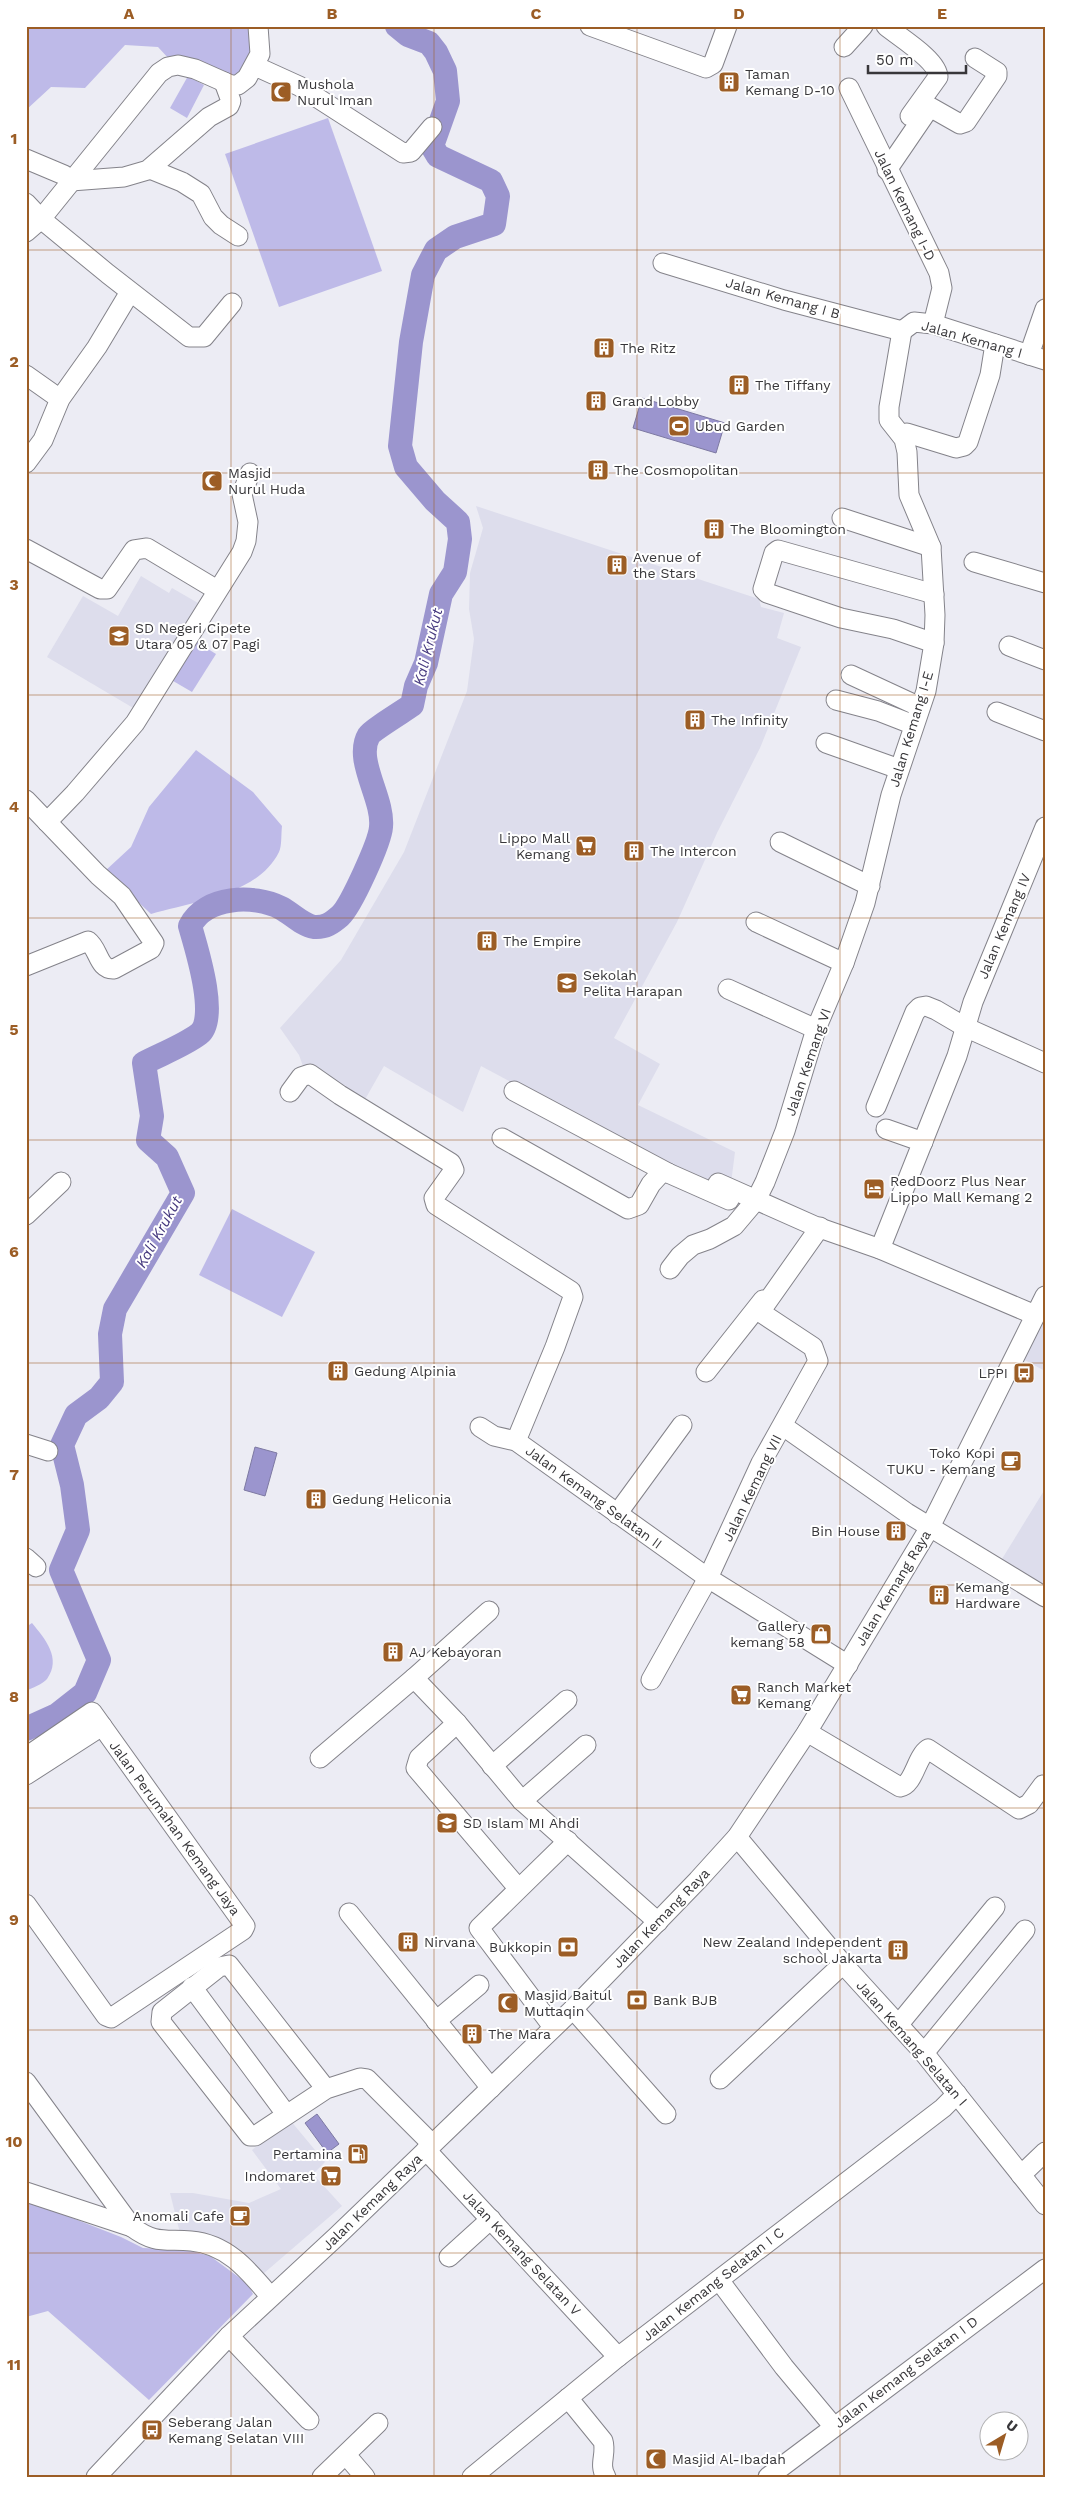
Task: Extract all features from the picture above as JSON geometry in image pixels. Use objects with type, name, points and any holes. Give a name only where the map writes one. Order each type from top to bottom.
[{"type":"street","points":[[26,232],[41,219],[158,73],[168,67],[178,65],[195,69],[224,82],[238,85],[247,78],[260,54],[258,26]]},
{"type":"street","points":[[590,26],[706,68],[713,64],[727,26]]},
{"type":"street","points":[[844,47],[863,26]]},
{"type":"street","points":[[884,164],[938,77],[938,71],[932,62],[886,26]]},
{"type":"street","points":[[884,164],[930,107],[960,124],[966,122],[997,76],[996,72],[976,58]]},
{"type":"street","points":[[255,66],[299,86],[403,153],[411,152],[432,127]]},
{"type":"street","points":[[26,159],[64,175],[71,181],[138,175],[150,169],[209,117],[228,106],[231,101],[224,82]]},
{"type":"street","name":"Jalan Kemang I-D","points":[[849,88],[942,282],[934,324]]},
{"type":"street","points":[[150,169],[182,182],[201,194],[213,216],[221,225],[238,236]]},
{"type":"street","points":[[26,203],[41,219],[130,292],[189,336],[196,338],[204,337],[232,303]]},
{"type":"street","name":"Jalan Kemang I B","points":[[663,263],[784,300],[902,331]]},
{"type":"street","points":[[26,463],[43,440],[60,399],[97,347],[130,292]]},
{"type":"street","points":[[1037,358],[1045,309]]},
{"type":"street","name":"Jalan Kemang I","points":[[902,331],[914,322],[934,324],[1037,358]]},
{"type":"street","name":"Jalan Kemang I-E","points":[[874,866],[899,769],[930,673],[934,643],[934,594],[930,547],[909,495],[907,452],[904,439],[889,420],[889,407],[902,331]]},
{"type":"street","points":[[907,433],[956,448],[964,446],[968,442],[990,375],[995,344]]},
{"type":"street","points":[[26,375],[60,399]]},
{"type":"street","points":[[47,822],[76,793],[135,724],[242,552],[246,541],[248,522],[242,494],[250,472]]},
{"type":"street","points":[[842,518],[930,547]]},
{"type":"street","points":[[26,549],[100,589],[110,586],[134,550],[139,548],[152,550],[217,590]]},
{"type":"street","points":[[934,594],[778,550],[774,553],[763,590],[767,594],[841,618],[893,629],[934,643]]},
{"type":"street","points":[[974,562],[1045,583]]},
{"type":"street","points":[[1009,646],[1045,660]]},
{"type":"street","points":[[851,675],[920,707]]},
{"type":"street","points":[[836,700],[878,711],[914,725]]},
{"type":"street","points":[[997,712],[1045,731]]},
{"type":"street","points":[[826,743],[899,769]]},
{"type":"street","points":[[26,800],[98,875],[122,896],[154,944],[154,946],[114,968],[108,969],[103,966],[88,941],[26,966]]},
{"type":"street","name":"Jalan Kemang IV","points":[[880,1249],[957,1056],[973,1002],[1045,826]]},
{"type":"street","points":[[780,842],[870,886]]},
{"type":"street","name":"Jalan Kemang VI","points":[[670,1269],[680,1256],[693,1245],[710,1239],[734,1226],[754,1202],[785,1131],[816,1029],[844,963],[870,886],[874,866]]},
{"type":"street","points":[[756,922],[844,963]]},
{"type":"street","points":[[728,989],[816,1029]]},
{"type":"street","points":[[876,1107],[915,1012],[920,1007],[926,1006],[936,1010],[965,1027],[1045,1063]]},
{"type":"street","name":"Jalan Kemang Selatan II","points":[[290,1092],[301,1078],[310,1074],[451,1163],[454,1170],[434,1198],[436,1205],[572,1291],[573,1297],[555,1346],[516,1441],[708,1578],[848,1665]]},
{"type":"street","points":[[514,1092],[668,1173],[730,1201],[754,1202]]},
{"type":"street","points":[[886,1129],[923,1142]]},
{"type":"street","points":[[502,1138],[628,1209],[639,1206],[657,1175],[668,1173]]},
{"type":"street","points":[[26,1215],[61,1182]]},
{"type":"street","points":[[718,1183],[754,1202],[880,1249],[1035,1315]]},
{"type":"street","points":[[706,1372],[818,1227]]},
{"type":"street","points":[[783,1426],[818,1362],[813,1347],[760,1312],[818,1227]]},
{"type":"street","name":"Jalan Kemang Raya","points":[[96,2477],[229,2336],[573,2008],[658,1922],[737,1837],[807,1732],[930,1527],[1045,1296]]},
{"type":"street","points":[[617,1514],[682,1425]]},
{"type":"street","name":"Jalan Kemang VII","points":[[651,1680],[708,1578],[761,1463],[783,1426],[930,1527],[1045,1597]]},
{"type":"street","points":[[480,1427],[494,1436],[516,1441]]},
{"type":"street","points":[[26,1444],[48,1451]]},
{"type":"street","points":[[320,1758],[489,1611]]},
{"type":"street","points":[[414,1678],[456,1722],[522,1801],[658,1922]]},
{"type":"street","points":[[492,1766],[567,1700]]},
{"type":"street","points":[[26,1757],[97,1719]]},
{"type":"street","name":"Jalan Perumahan Kemang Jaya","points":[[26,1775],[97,1719],[244,1924],[244,1928],[111,2018],[106,2016],[26,1904]]},
{"type":"street","points":[[456,1722],[419,1758],[416,1768],[518,1888]]},
{"type":"street","points":[[807,1732],[900,1786],[905,1785],[923,1753],[928,1749],[1019,1809],[1029,1804],[1043,1785]]},
{"type":"street","points":[[522,1801],[586,1745]]},
{"type":"street","name":"Jalan Kemang Selatan I","points":[[737,1837],[843,1964],[924,2053],[1045,2205]]},
{"type":"street","points":[[553,2027],[480,1930],[481,1924],[568,1841]]},
{"type":"street","points":[[899,2024],[995,1907]]},
{"type":"street","points":[[349,1914],[491,2088]]},
{"type":"street","points":[[924,2053],[1024,1930]]},
{"type":"street","points":[[224,1964],[232,1966],[326,2089],[255,2136],[250,2136],[161,2022],[162,2012],[219,1967],[224,1964]]},
{"type":"street","points":[[720,2079],[843,1964]]},
{"type":"street","points":[[436,2021],[479,1985]]},
{"type":"street","points":[[192,1987],[286,2114]]},
{"type":"street","points":[[573,2008],[666,2114]]},
{"type":"street","name":"Jalan Kemang Selatan V","points":[[326,2089],[350,2083],[360,2078],[366,2079],[618,2358]]},
{"type":"street","points":[[26,2082],[132,2228]]},
{"type":"street","name":"Jalan Kemang Selatan I C","points":[[472,2477],[618,2358],[943,2108],[957,2094]]},
{"type":"street","points":[[1021,2175],[1045,2152]]},
{"type":"street","points":[[26,2192],[132,2228],[150,2239],[192,2241],[224,2250],[250,2272],[270,2296]]},
{"type":"street","points":[[449,2256],[491,2219]]},
{"type":"street","name":"Jalan Kemang Selatan I D","points":[[768,2477],[1045,2268]]},
{"type":"street","points":[[719,2280],[784,2367],[834,2427]]},
{"type":"street","points":[[229,2336],[309,2420]]},
{"type":"street","points":[[568,2398],[603,2441],[601,2465],[606,2477]]},
{"type":"street","points":[[322,2477],[378,2423]]},
{"type":"street","points":[[346,2455],[365,2477]]},
{"type":"shaded area","points":[[26,26],[253,26],[256,53],[241,80],[171,61],[158,47],[125,45],[85,88],[51,87],[26,110]]},
{"type":"shaded area","points":[[188,76],[204,85],[187,118],[170,108]]},
{"type":"shaded area","points":[[328,118],[382,271],[279,307],[225,154]]},
{"type":"shaded area","name":"Ubud Garden","points":[[642,398],[725,423],[716,453],[633,428]]},
{"type":"shaded area","points":[[476,506],[759,599],[761,607],[784,613],[777,638],[801,647],[760,748],[717,833],[677,922],[614,1038],[660,1064],[638,1105],[735,1152],[729,1199],[481,1066],[463,1112],[384,1066],[363,1103],[304,1069],[299,1055],[280,1028],[341,960],[404,852],[467,691],[474,639],[469,609],[470,573],[483,528]]},
{"type":"shaded area","name":"SD Negeri Cipete Utara 05 & 07 Pagi","points":[[141,576],[169,593],[172,588],[198,603],[167,656],[140,712],[47,657],[83,596],[118,616]]},
{"type":"shaded area","points":[[192,639],[216,654],[192,692],[168,678]]},
{"type":"shaded area","points":[[196,750],[253,792],[282,826],[280,849],[269,867],[256,878],[240,887],[222,895],[151,914],[105,871],[131,847],[149,807]]},
{"type":"shaded area","points":[[232,1209],[315,1252],[282,1317],[199,1275]]},
{"type":"shaded area","points":[[1045,1310],[1045,1371],[1021,1358]]},
{"type":"shaded area","points":[[255,1447],[277,1453],[265,1496],[244,1490]]},
{"type":"shaded area","points":[[1045,1489],[1045,1599],[997,1567]]},
{"type":"shaded area","points":[[32,1623],[50,1649],[53,1664],[47,1679],[26,1691],[26,1627]]},
{"type":"shaded area","points":[[317,2114],[339,2144],[327,2153],[305,2123]]},
{"type":"shaded area","points":[[290,2120],[325,2162],[313,2174],[342,2206],[263,2274],[232,2252],[181,2237],[170,2193],[193,2193],[249,2203],[281,2189],[252,2150]]},
{"type":"shaded area","points":[[26,2200],[121,2237],[143,2248],[188,2250],[210,2256],[248,2284],[253,2294],[149,2400],[48,2311],[26,2317]]},
{"type":"waterway","name":"Kali Krukut","points":[[26,1729],[57,1715],[85,1693],[99,1660],[61,1570],[78,1530],[72,1485],[62,1445],[76,1415],[99,1398],[112,1382],[110,1334],[115,1309],[183,1193],[167,1157],[148,1140],[152,1116],[144,1063],[193,1038],[205,1026],[207,999],[190,926],[197,916],[207,909],[218,903],[231,900],[258,901],[270,904],[285,910],[305,924],[314,927],[322,927],[334,921],[345,910],[358,887],[381,827],[381,816],[367,767],[365,745],[371,733],[412,705],[416,686],[426,663],[441,594],[455,572],[460,539],[458,522],[435,501],[406,467],[400,446],[411,342],[423,275],[436,250],[455,237],[494,224],[498,196],[491,181],[438,156],[432,146],[448,101],[445,71],[436,52],[429,43],[408,35],[397,26]]},
{"type":"place","name":"Taman Kemang D-10","points":[[729,82]]},
{"type":"place","name":"Mushola Nurul Iman","points":[[281,92]]},
{"type":"place","name":"The Ritz","points":[[604,348]]},
{"type":"place","name":"The Tiffany","points":[[739,385]]},
{"type":"place","name":"Grand Lobby","points":[[596,401]]},
{"type":"place","name":"Ubud Garden","points":[[679,426]]},
{"type":"place","name":"The Cosmopolitan","points":[[598,470]]},
{"type":"place","name":"Masjid Nurul Huda","points":[[212,481]]},
{"type":"place","name":"The Bloomington","points":[[714,529]]},
{"type":"place","name":"Avenue of the Stars","points":[[617,565]]},
{"type":"place","name":"SD Negeri Cipete Utara 05 & 07 Pagi","points":[[119,636]]},
{"type":"place","name":"The Infinity","points":[[695,720]]},
{"type":"place","name":"Lippo Mall Kemang","points":[[586,846]]},
{"type":"place","name":"The Intercon","points":[[634,851]]},
{"type":"place","name":"The Empire","points":[[487,941]]},
{"type":"place","name":"Sekolah Pelita Harapan","points":[[567,983]]},
{"type":"place","name":"RedDoorz Plus Near Lippo Mall Kemang 2","points":[[874,1189]]},
{"type":"place","name":"Gedung Alpinia","points":[[338,1371]]},
{"type":"place","name":"LPPI","points":[[1024,1373]]},
{"type":"place","name":"Toko Kopi TUKU - Kemang","points":[[1011,1461]]},
{"type":"place","name":"Gedung Heliconia","points":[[316,1499]]},
{"type":"place","name":"Bin House","points":[[896,1531]]},
{"type":"place","name":"Kemang Hardware","points":[[939,1595]]},
{"type":"place","name":"Gallery kemang 58","points":[[821,1634]]},
{"type":"place","name":"AJ Kebayoran","points":[[393,1652]]},
{"type":"place","name":"Ranch Market Kemang","points":[[741,1695]]},
{"type":"place","name":"SD Islam MI Ahdi","points":[[447,1823]]},
{"type":"place","name":"Nirvana","points":[[408,1942]]},
{"type":"place","name":"Bukkopin","points":[[568,1947]]},
{"type":"place","name":"New Zealand Independent school Jakarta","points":[[898,1950]]},
{"type":"place","name":"Bank BJB","points":[[637,2000]]},
{"type":"place","name":"Masjid Baitul Muttaqin","points":[[508,2003]]},
{"type":"place","name":"The Mara","points":[[472,2034]]},
{"type":"place","name":"Pertamina","points":[[358,2154]]},
{"type":"place","name":"Indomaret","points":[[331,2176]]},
{"type":"place","name":"Anomali Cafe","points":[[240,2216]]},
{"type":"place","name":"Seberang Jalan Kemang Selatan VIII","points":[[152,2430]]},
{"type":"place","name":"Masjid Al-Ibadah","points":[[656,2459]]}]
